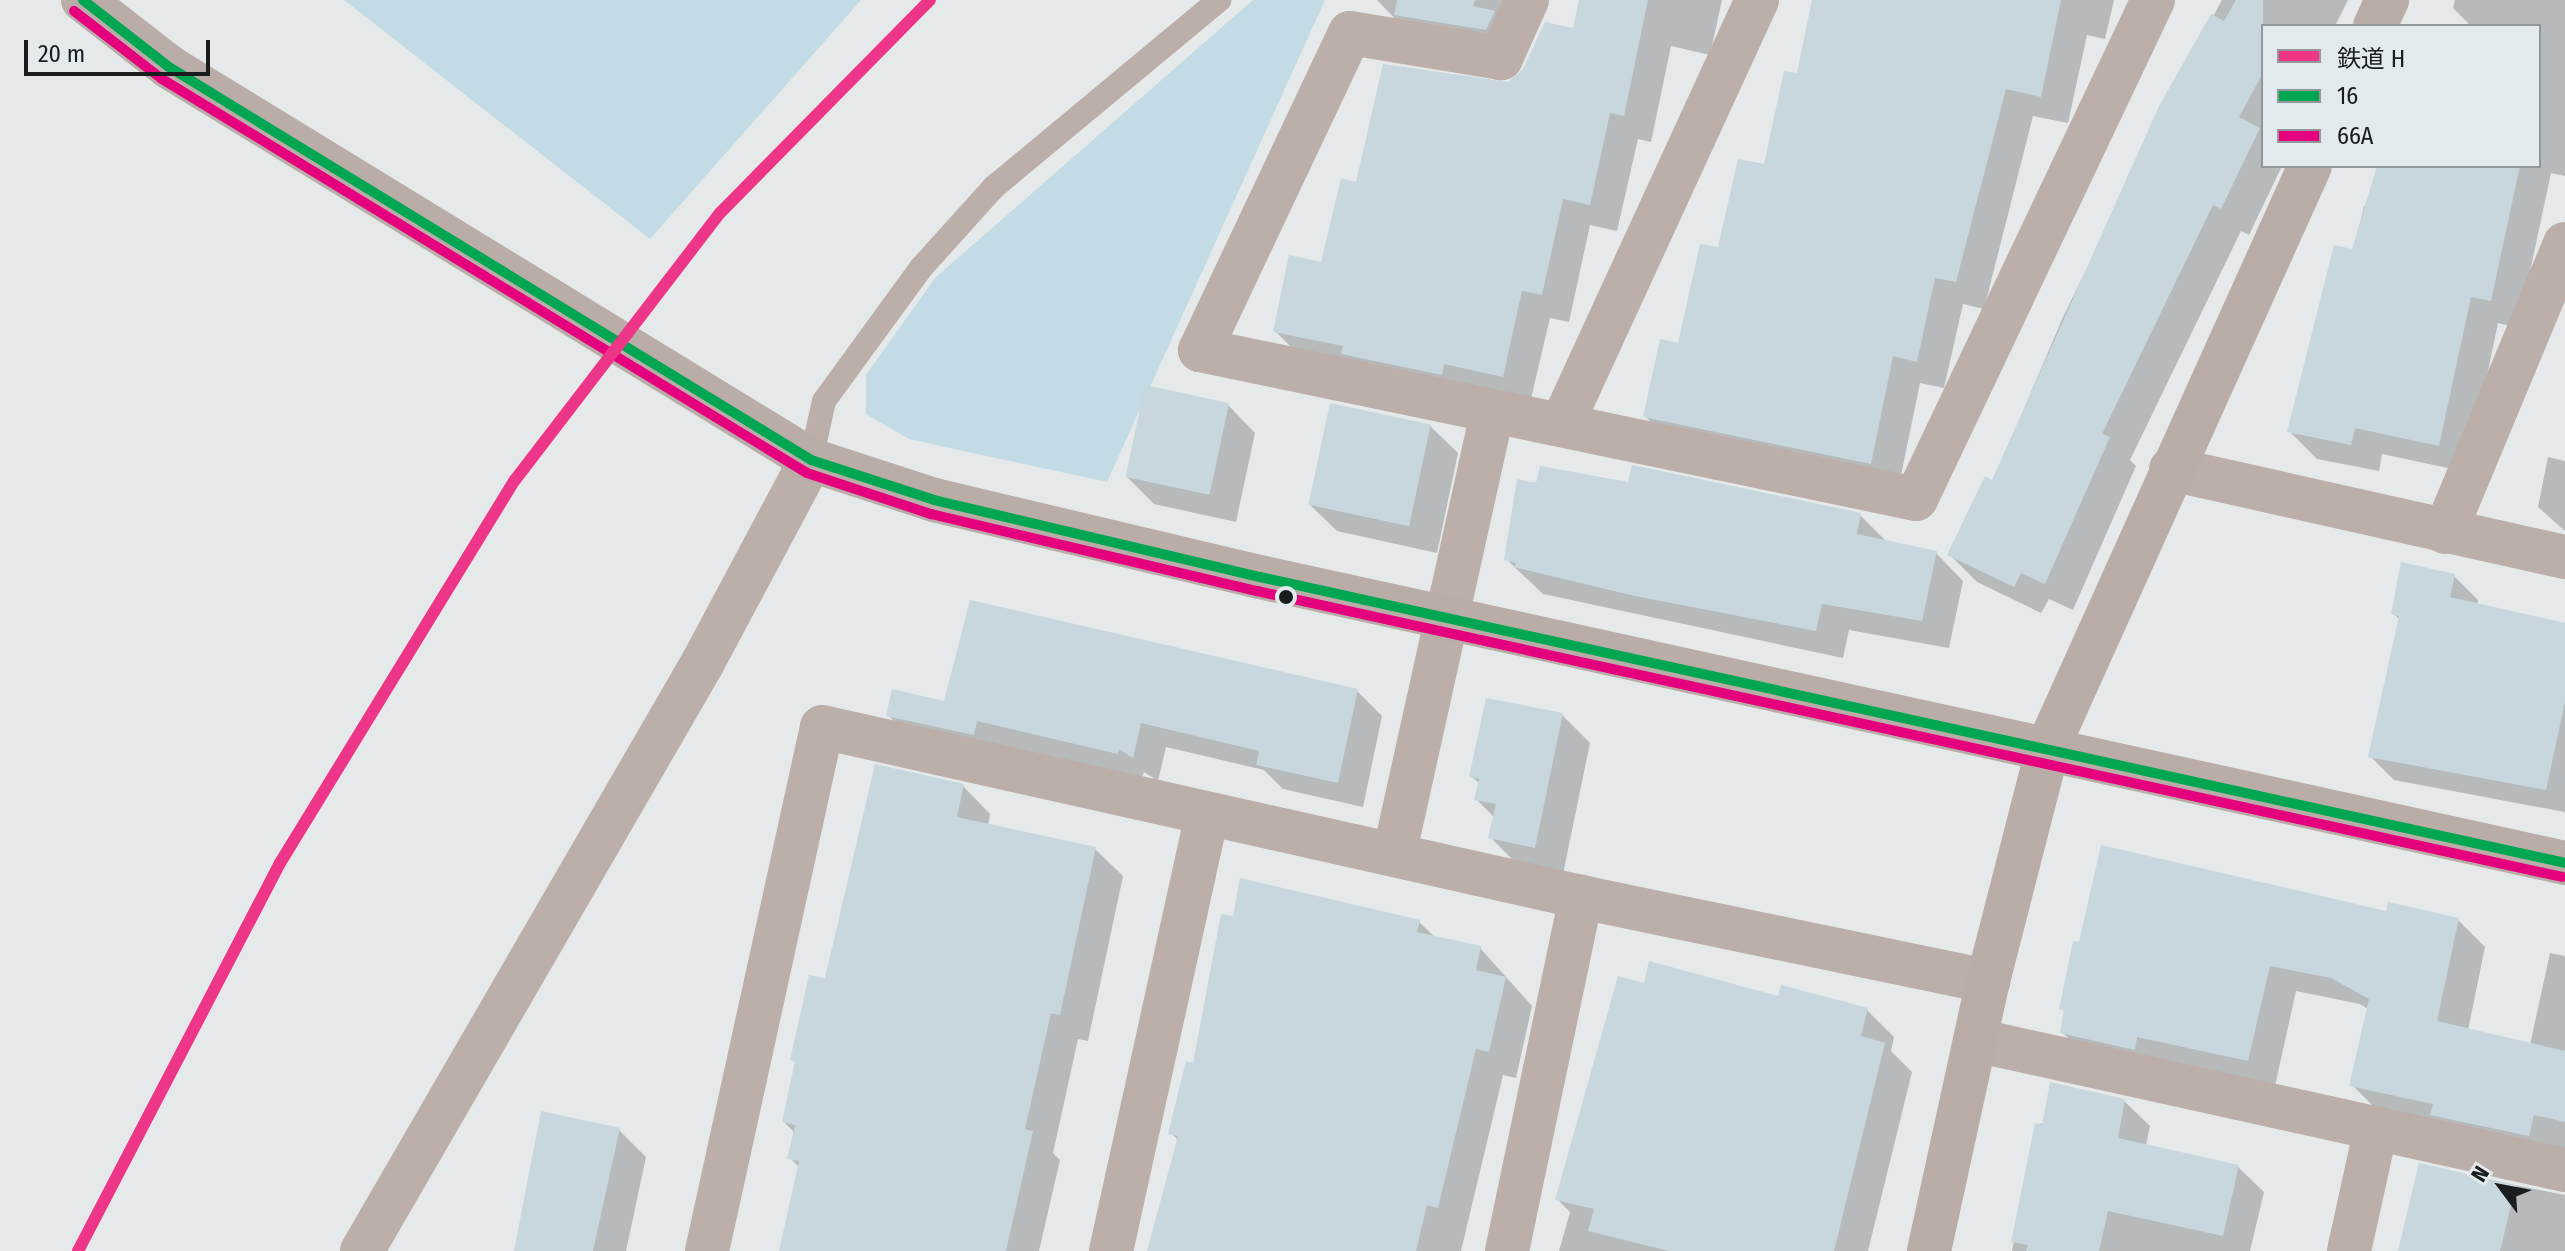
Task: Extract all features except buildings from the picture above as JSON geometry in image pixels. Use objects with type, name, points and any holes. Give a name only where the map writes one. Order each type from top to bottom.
[{"type":"street","points":[[83,0],[169,67],[492,261],[811,460],[934,500],[1443,618],[2048,747],[2565,863]]},
{"type":"street","points":[[1527,0],[1501,58],[1350,33],[1200,350],[1916,499],[2153,0]]},
{"type":"street","points":[[1562,424],[1757,0]]},
{"type":"street","points":[[2376,24],[2387,0]]},
{"type":"street","points":[[1929,1251],[1988,981],[2048,747],[2309,168]]},
{"type":"street","points":[[2445,532],[2565,244]]},
{"type":"street","points":[[1395,851],[1443,618],[1492,412]]},
{"type":"street","points":[[375,1241],[702,664],[811,460]]},
{"type":"street","points":[[2171,469],[2565,557]]},
{"type":"street","points":[[707,1251],[822,727],[1207,815],[1395,851],[1581,897],[1988,981]]},
{"type":"street","points":[[1111,1251],[1207,815]]},
{"type":"street","points":[[1507,1251],[1581,897]]},
{"type":"street","points":[[1975,1040],[2565,1170]]},
{"type":"street","points":[[2349,1251],[2376,1128]]},
{"type":"lane","points":[[811,460],[824,401],[921,268],[994,187],[1219,0]]},
{"type":"shaded area","points":[[344,0],[861,0],[650,239]]},
{"type":"shaded area","points":[[1253,0],[1325,0],[1107,482],[909,439],[866,414],[866,375],[935,278]]},
{"type":"rail line","name":"H","points":[[78,1251],[280,863],[515,480],[720,213],[930,0]]},
{"type":"transit line","name":"16","points":[[83,0],[169,67],[811,460],[934,500],[1260,577],[2565,863]]},
{"type":"transit line","name":"66A","points":[[74,11],[162,79],[807,473],[931,514],[1257,591],[2562,877]]}]
